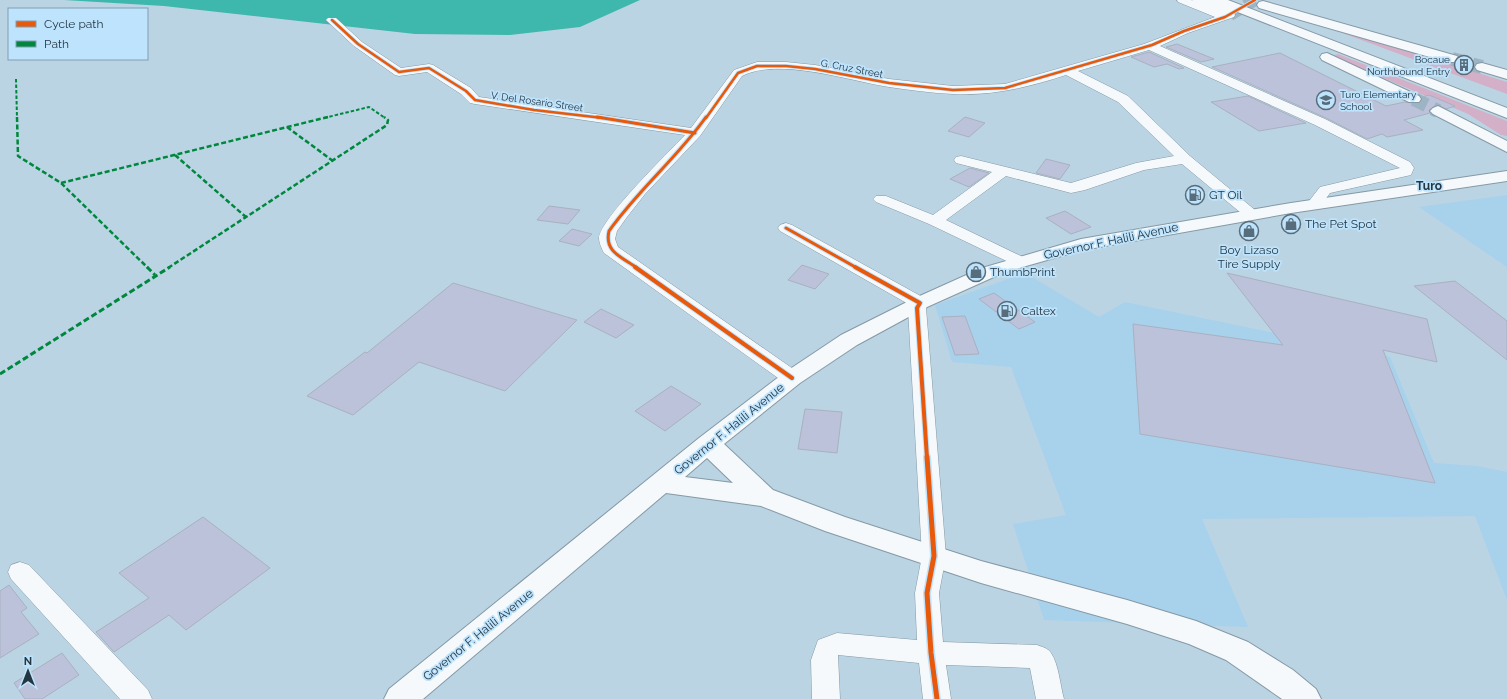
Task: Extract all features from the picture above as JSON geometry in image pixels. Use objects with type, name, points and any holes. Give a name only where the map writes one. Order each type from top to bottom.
[{"type":"main road","points":[[1198,0],[1266,28],[1414,99]]},
{"type":"main road","points":[[1217,0],[1507,113]]},
{"type":"main road","points":[[1248,0],[1452,59]]},
{"type":"main road","points":[[1248,0],[1492,93]]},
{"type":"main road","points":[[1482,67],[1507,75]]},
{"type":"main road","points":[[1438,111],[1507,147]]},
{"type":"main road","name":"Governor F. Halili Avenue","points":[[400,699],[708,444],[792,378],[849,340],[920,303],[989,272],[1081,245],[1314,205],[1507,176]]},
{"type":"main road","points":[[708,444],[764,497]]},
{"type":"main road","points":[[662,483],[764,497],[835,524],[981,572],[1128,612],[1196,634],[1237,651],[1282,680],[1305,699]]},
{"type":"street","name":"G. Cruz Street","points":[[792,378],[610,249],[607,239],[610,231],[621,214],[640,191],[695,133],[738,73],[757,66],[786,66],[808,68],[889,83],[953,90],[1005,88],[1037,80],[1149,45],[1228,16],[1182,0]]},
{"type":"street","name":"V. Del Rosario Street","points":[[332,20],[358,44],[399,72],[429,68],[466,91],[475,100],[695,133]]},
{"type":"street","points":[[1149,45],[1320,122],[1404,165],[1407,168],[1406,172],[1325,190],[1314,205]]},
{"type":"street","points":[[1066,70],[1123,99],[1185,159],[1254,215]]},
{"type":"street","points":[[961,160],[1071,188],[1080,187],[1141,166],[1185,159]]},
{"type":"street","points":[[935,221],[1004,170]]},
{"type":"street","points":[[881,199],[935,221],[1019,262]]},
{"type":"street","points":[[786,228],[920,303],[917,308],[934,556],[927,593],[931,653],[937,699]]},
{"type":"street","points":[[20,572],[138,699]]},
{"type":"street","points":[[826,699],[824,660],[827,648],[837,644],[931,653],[1037,657],[1042,660],[1050,699]]},
{"type":"shaded area","points":[[64,0],[640,0],[580,27],[510,35],[415,34],[164,6]]},
{"type":"shaded area","points":[[1332,27],[1507,82],[1507,94],[1329,28]]},
{"type":"shaded area","points":[[1338,54],[1507,121],[1507,136],[1501,135],[1468,114],[1332,56]]},
{"type":"shaded area","points":[[1507,195],[1507,267],[1419,207]]},
{"type":"shaded area","points":[[1025,273],[1099,317],[1125,302],[1390,357],[1434,463],[1477,466],[1507,472],[1507,600],[1475,516],[1202,519],[1248,627],[1044,620],[1013,524],[1066,515],[1011,367],[952,362],[935,305]]},
{"type":"building","points":[[1177,44],[1214,59],[1201,62],[1166,47]]},
{"type":"building","points":[[1149,52],[1184,68],[1179,69],[1167,64],[1154,67],[1131,57]]},
{"type":"building","name":"Turo Elementary School","points":[[1280,53],[1386,106],[1405,102],[1419,104],[1422,97],[1429,95],[1455,106],[1446,109],[1437,105],[1429,110],[1430,113],[1404,120],[1423,130],[1387,137],[1382,134],[1367,139],[1326,118],[1212,67]]},
{"type":"building","points":[[1248,96],[1306,123],[1259,131],[1211,102]]},
{"type":"building","points":[[965,117],[985,123],[969,137],[948,131]]},
{"type":"building","points":[[1046,159],[1070,165],[1060,179],[1036,173]]},
{"type":"building","points":[[970,168],[989,173],[969,187],[950,179]]},
{"type":"building","points":[[549,206],[580,210],[568,224],[537,220]]},
{"type":"building","points":[[1065,211],[1091,227],[1071,234],[1046,218]]},
{"type":"building","points":[[572,229],[592,234],[579,246],[559,241]]},
{"type":"building","points":[[802,265],[829,274],[815,289],[788,280]]},
{"type":"building","points":[[1227,273],[1427,319],[1437,362],[1383,350],[1435,483],[1140,434],[1133,324],[1283,345]]},
{"type":"building","points":[[1455,281],[1507,321],[1507,360],[1414,286]]},
{"type":"building","points":[[453,283],[577,320],[505,391],[419,362],[353,415],[307,396],[365,352],[367,353]]},
{"type":"building","name":"Caltex","points":[[994,293],[1035,322],[1019,329],[979,299]]},
{"type":"building","points":[[601,309],[634,325],[616,338],[584,322]]},
{"type":"building","points":[[965,316],[979,354],[955,355],[942,317]]},
{"type":"building","points":[[671,386],[701,404],[665,431],[635,411]]},
{"type":"building","points":[[805,409],[842,412],[837,453],[798,449]]},
{"type":"building","points":[[203,517],[270,568],[186,630],[169,615],[114,652],[96,632],[149,598],[119,573]]},
{"type":"building","points":[[9,585],[27,608],[21,612],[39,634],[0,658],[0,591]]},
{"type":"building","points":[[62,653],[79,675],[42,699],[25,699],[14,683]]},
{"type":"tunnel","points":[[1230,15],[1255,0]]},
{"type":"tunnel","points":[[1452,59],[1482,67]]},
{"type":"tunnel","points":[[1414,99],[1438,111]]},
{"type":"marked path","points":[[16,79],[18,156],[61,183],[155,275]]},
{"type":"marked path","points":[[0,374],[247,218],[387,125],[388,120],[369,107],[61,183]]},
{"type":"marked path","points":[[287,127],[333,161]]},
{"type":"marked path","points":[[175,155],[247,218]]},
{"type":"cycle path","points":[[792,378],[610,249],[607,239],[609,231],[621,214],[640,191],[695,133],[738,73],[757,66],[786,66],[815,69],[889,83],[953,90],[985,90],[1005,88],[1037,80],[1152,45],[1184,31],[1225,17],[1255,0]]},
{"type":"cycle path","points":[[332,20],[358,44],[399,72],[429,68],[466,91],[475,100],[695,133]]},
{"type":"cycle path","points":[[786,228],[920,303],[917,308],[934,556],[927,593],[931,653],[937,699]]},
{"type":"place","name":"Bocaue Northbound Entry","points":[[1464,65]]},
{"type":"place","name":"Turo Elementary School","points":[[1326,100]]},
{"type":"place","name":"GT Oil","points":[[1195,195]]},
{"type":"place","name":"The Pet Spot","points":[[1291,224]]},
{"type":"place","name":"Boy Lizaso Tire Supply","points":[[1249,231]]},
{"type":"place","name":"ThumbPrint","points":[[976,272]]},
{"type":"place","name":"Caltex","points":[[1007,311]]},
{"type":"district","name":"Turo","points":[[1429,186]]}]
